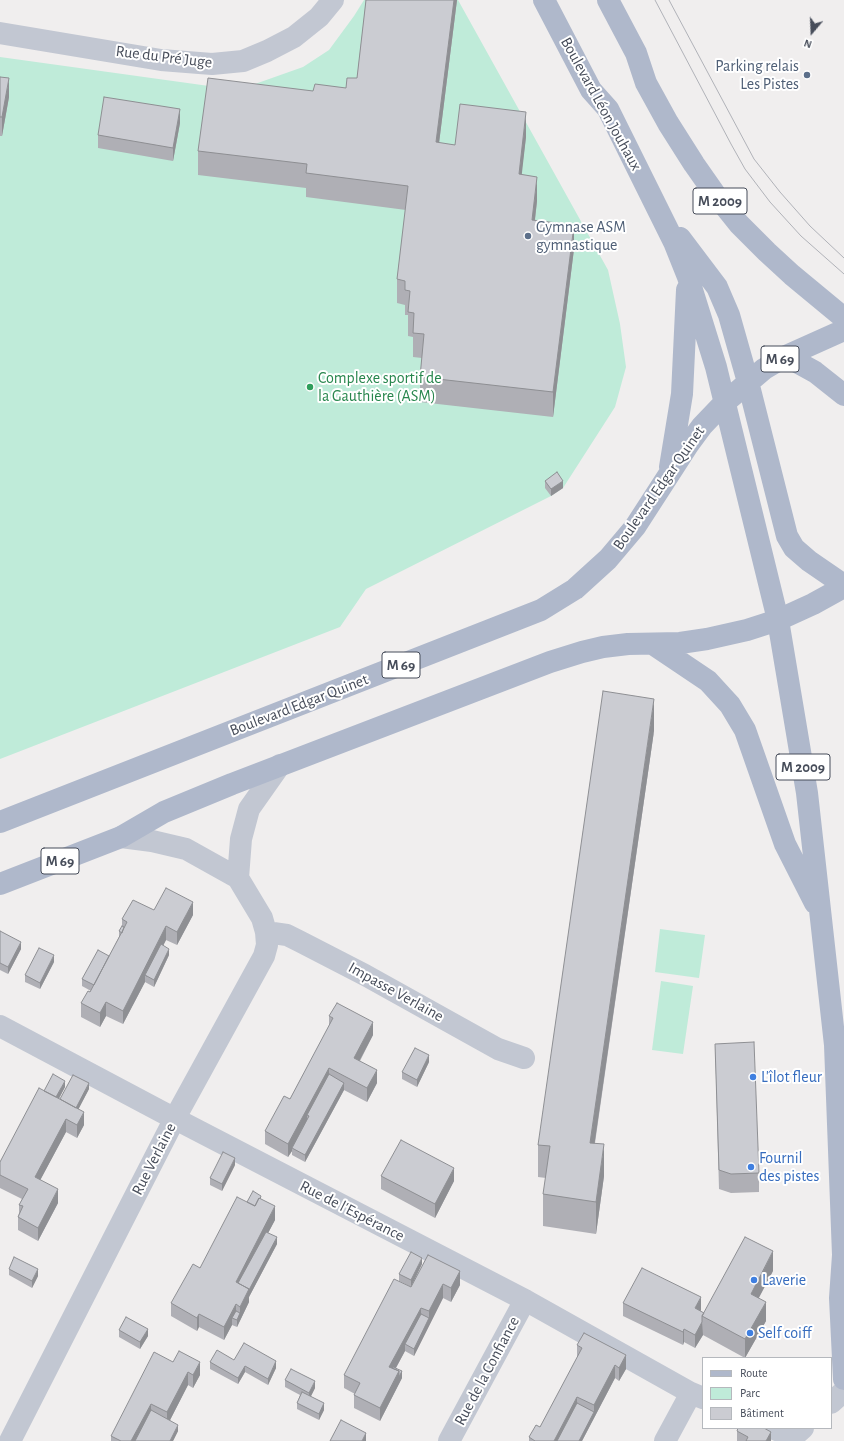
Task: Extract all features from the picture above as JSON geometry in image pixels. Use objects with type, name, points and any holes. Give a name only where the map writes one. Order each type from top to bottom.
[{"type":"main road","name":"Boulevard Léon Jouhaux","points":[[544,0],[591,90],[608,109],[658,208]]},
{"type":"main road","name":"M 2009","points":[[608,0],[636,53],[646,83],[668,123],[715,194],[740,224],[767,252],[844,318]]},
{"type":"main road","name":"M 2009","points":[[658,208],[688,277],[716,367],[778,620],[807,793],[835,1045],[844,1255],[840,1298],[844,1379]]},
{"type":"main road","points":[[658,208],[717,287],[729,315],[748,382],[787,536],[794,548],[804,557],[844,586]]},
{"type":"main road","points":[[669,473],[682,394],[688,277]]},
{"type":"main road","name":"Boulevard Edgar Quinet","points":[[0,822],[541,610],[575,589],[608,559],[635,527],[669,473],[702,426],[724,403],[764,369],[786,356],[844,330]]},
{"type":"main road","points":[[786,356],[815,372],[844,395]]},
{"type":"main road","name":"M 69","points":[[0,884],[121,837],[164,812],[280,765],[557,660],[603,647],[628,644],[680,643],[707,639],[747,630],[778,620],[813,604],[844,586]]},
{"type":"main road","points":[[653,644],[708,681],[730,705],[745,730],[785,844],[821,915]]},
{"type":"street","name":"Rue du Pré Juge","points":[[0,33],[161,60],[212,64],[243,62],[294,37],[319,16],[333,0]]},
{"type":"street","points":[[121,837],[152,841],[186,850],[238,878],[241,840],[249,809],[280,765]]},
{"type":"street","name":"Rue Verlaine","points":[[10,1441],[174,1118],[264,956],[267,945],[266,932],[262,918],[238,878]]},
{"type":"street","name":"Impasse Verlaine","points":[[266,932],[287,935],[365,975],[498,1049],[524,1058]]},
{"type":"street","name":"Rue de l'Espérance","points":[[0,1026],[525,1300],[697,1395]]},
{"type":"street","name":"Rue de la Confiance","points":[[449,1441],[525,1300]]},
{"type":"street","points":[[832,1402],[844,1391]]},
{"type":"street","points":[[665,1441],[697,1395]]},
{"type":"street","points":[[775,1429],[796,1435]]},
{"type":"green space","name":"Complexe sportif de la Gauthière (ASM)","points":[[364,0],[458,0],[608,270],[620,324],[626,367],[615,407],[563,488],[551,496],[366,589],[340,627],[0,759],[0,57],[209,86],[255,84],[303,67],[329,50]]},
{"type":"green space","points":[[660,929],[705,935],[699,978],[655,972]]},
{"type":"green space","points":[[661,981],[693,986],[683,1054],[652,1050]]},
{"type":"building","points":[[366,0],[454,0],[436,142],[455,145],[460,104],[526,112],[519,174],[537,177],[532,220],[574,225],[553,392],[420,377],[424,334],[413,333],[414,313],[408,312],[410,291],[405,290],[405,281],[397,279],[408,186],[306,173],[307,164],[198,151],[208,78],[313,91],[315,84],[346,88],[347,78],[357,78]]},
{"type":"building","points":[[0,77],[9,78],[2,117],[0,117]]},
{"type":"building","points":[[104,97],[180,109],[173,148],[98,135]]},
{"type":"building","points":[[557,472],[563,481],[551,489],[545,481]]},
{"type":"building","points":[[603,691],[654,699],[590,1143],[604,1144],[596,1202],[543,1194],[550,1146],[538,1145]]},
{"type":"building","points":[[166,888],[193,902],[177,932],[166,926],[123,1011],[106,1002],[100,1013],[81,1003],[88,991],[90,992],[124,928],[127,922],[122,919],[133,900],[154,910]]},
{"type":"building","points":[[122,926],[124,927],[122,933],[119,931]]},
{"type":"building","points":[[0,931],[21,942],[8,967],[0,963]]},
{"type":"building","points":[[161,944],[169,949],[154,980],[145,975]]},
{"type":"building","points":[[39,948],[54,955],[40,983],[25,975]]},
{"type":"building","points":[[98,950],[109,956],[94,985],[82,979]]},
{"type":"building","points":[[337,1003],[373,1022],[354,1058],[377,1070],[367,1088],[329,1068],[288,1144],[265,1131],[284,1096],[290,1099],[333,1018],[329,1016]]},
{"type":"building","points":[[754,1042],[759,1173],[731,1174],[719,1170],[715,1044]]},
{"type":"building","points":[[415,1048],[429,1055],[417,1080],[402,1072]]},
{"type":"building","points":[[53,1074],[65,1081],[56,1097],[44,1091]]},
{"type":"building","points":[[329,1074],[344,1083],[305,1155],[292,1148],[309,1116],[307,1115]]},
{"type":"building","points":[[73,1075],[89,1083],[76,1108],[60,1099]]},
{"type":"building","points":[[39,1088],[84,1112],[77,1125],[66,1119],[35,1177],[58,1189],[38,1228],[18,1217],[23,1206],[19,1205],[28,1189],[0,1175],[0,1162]]},
{"type":"building","points":[[401,1140],[454,1168],[435,1204],[381,1176]]},
{"type":"building","points":[[223,1152],[235,1158],[222,1184],[210,1178]]},
{"type":"building","points":[[253,1191],[261,1196],[255,1206],[247,1202]]},
{"type":"building","points":[[237,1197],[255,1206],[259,1198],[275,1206],[236,1282],[249,1289],[240,1307],[236,1304],[224,1327],[199,1314],[197,1318],[171,1303],[193,1264],[200,1268]]},
{"type":"building","points":[[266,1232],[277,1237],[249,1290],[238,1283]]},
{"type":"building","points":[[745,1237],[773,1251],[751,1294],[766,1302],[745,1339],[702,1316]]},
{"type":"building","points":[[411,1252],[422,1258],[411,1280],[399,1274]]},
{"type":"building","points":[[428,1255],[460,1271],[451,1288],[443,1284],[429,1311],[421,1308],[389,1367],[399,1371],[380,1408],[354,1395],[360,1383],[344,1375],[394,1279],[411,1287]]},
{"type":"building","points":[[14,1257],[38,1269],[32,1281],[9,1269]]},
{"type":"building","points":[[642,1268],[701,1297],[695,1308],[704,1313],[702,1316],[702,1322],[695,1335],[684,1329],[683,1332],[623,1303]]},
{"type":"building","points":[[236,1311],[240,1313],[237,1320],[232,1318]]},
{"type":"building","points":[[421,1314],[429,1318],[414,1349],[405,1344]]},
{"type":"building","points":[[126,1317],[148,1329],[140,1342],[119,1330]]},
{"type":"building","points":[[584,1333],[626,1355],[619,1368],[615,1365],[594,1405],[577,1397],[554,1441],[535,1441],[529,1437],[536,1425],[540,1427],[582,1348],[577,1345]]},
{"type":"building","points":[[244,1343],[276,1361],[268,1379],[245,1366],[238,1378],[210,1362],[217,1350],[234,1360]]},
{"type":"building","points":[[179,1351],[200,1362],[193,1375],[188,1372],[167,1412],[151,1404],[131,1441],[121,1441],[111,1436],[154,1352],[173,1362]]},
{"type":"building","points":[[393,1367],[402,1371],[399,1377],[399,1371],[392,1368]]},
{"type":"building","points":[[291,1369],[315,1381],[309,1393],[285,1380]]},
{"type":"building","points":[[302,1392],[324,1403],[319,1414],[297,1403]]},
{"type":"building","points":[[577,1403],[594,1412],[579,1441],[557,1441]]},
{"type":"building","points":[[151,1410],[178,1425],[170,1441],[135,1441]]},
{"type":"building","points":[[341,1420],[366,1433],[362,1441],[330,1441]]},
{"type":"building","points":[[738,1429],[766,1429],[771,1432],[766,1441],[746,1441],[748,1437],[737,1431]]},
{"type":"tram line","points":[[655,0],[745,169],[770,202],[801,236],[844,274]]},
{"type":"tram line","points":[[669,0],[754,159],[780,192],[810,226],[844,258]]},
{"type":"place","name":"Parking relais Les Pistes","points":[[807,75]]},
{"type":"place","name":"Gymnase ASM gymnastique","points":[[528,236]]},
{"type":"place","name":"Complexe sportif de la Gauthière (ASM)","points":[[310,387]]},
{"type":"place","name":"L'îlot fleur","points":[[753,1077]]},
{"type":"place","name":"Fournil des pistes","points":[[751,1167]]},
{"type":"place","name":"Laverie","points":[[754,1280]]},
{"type":"place","name":"Self coiff","points":[[750,1333]]}]
